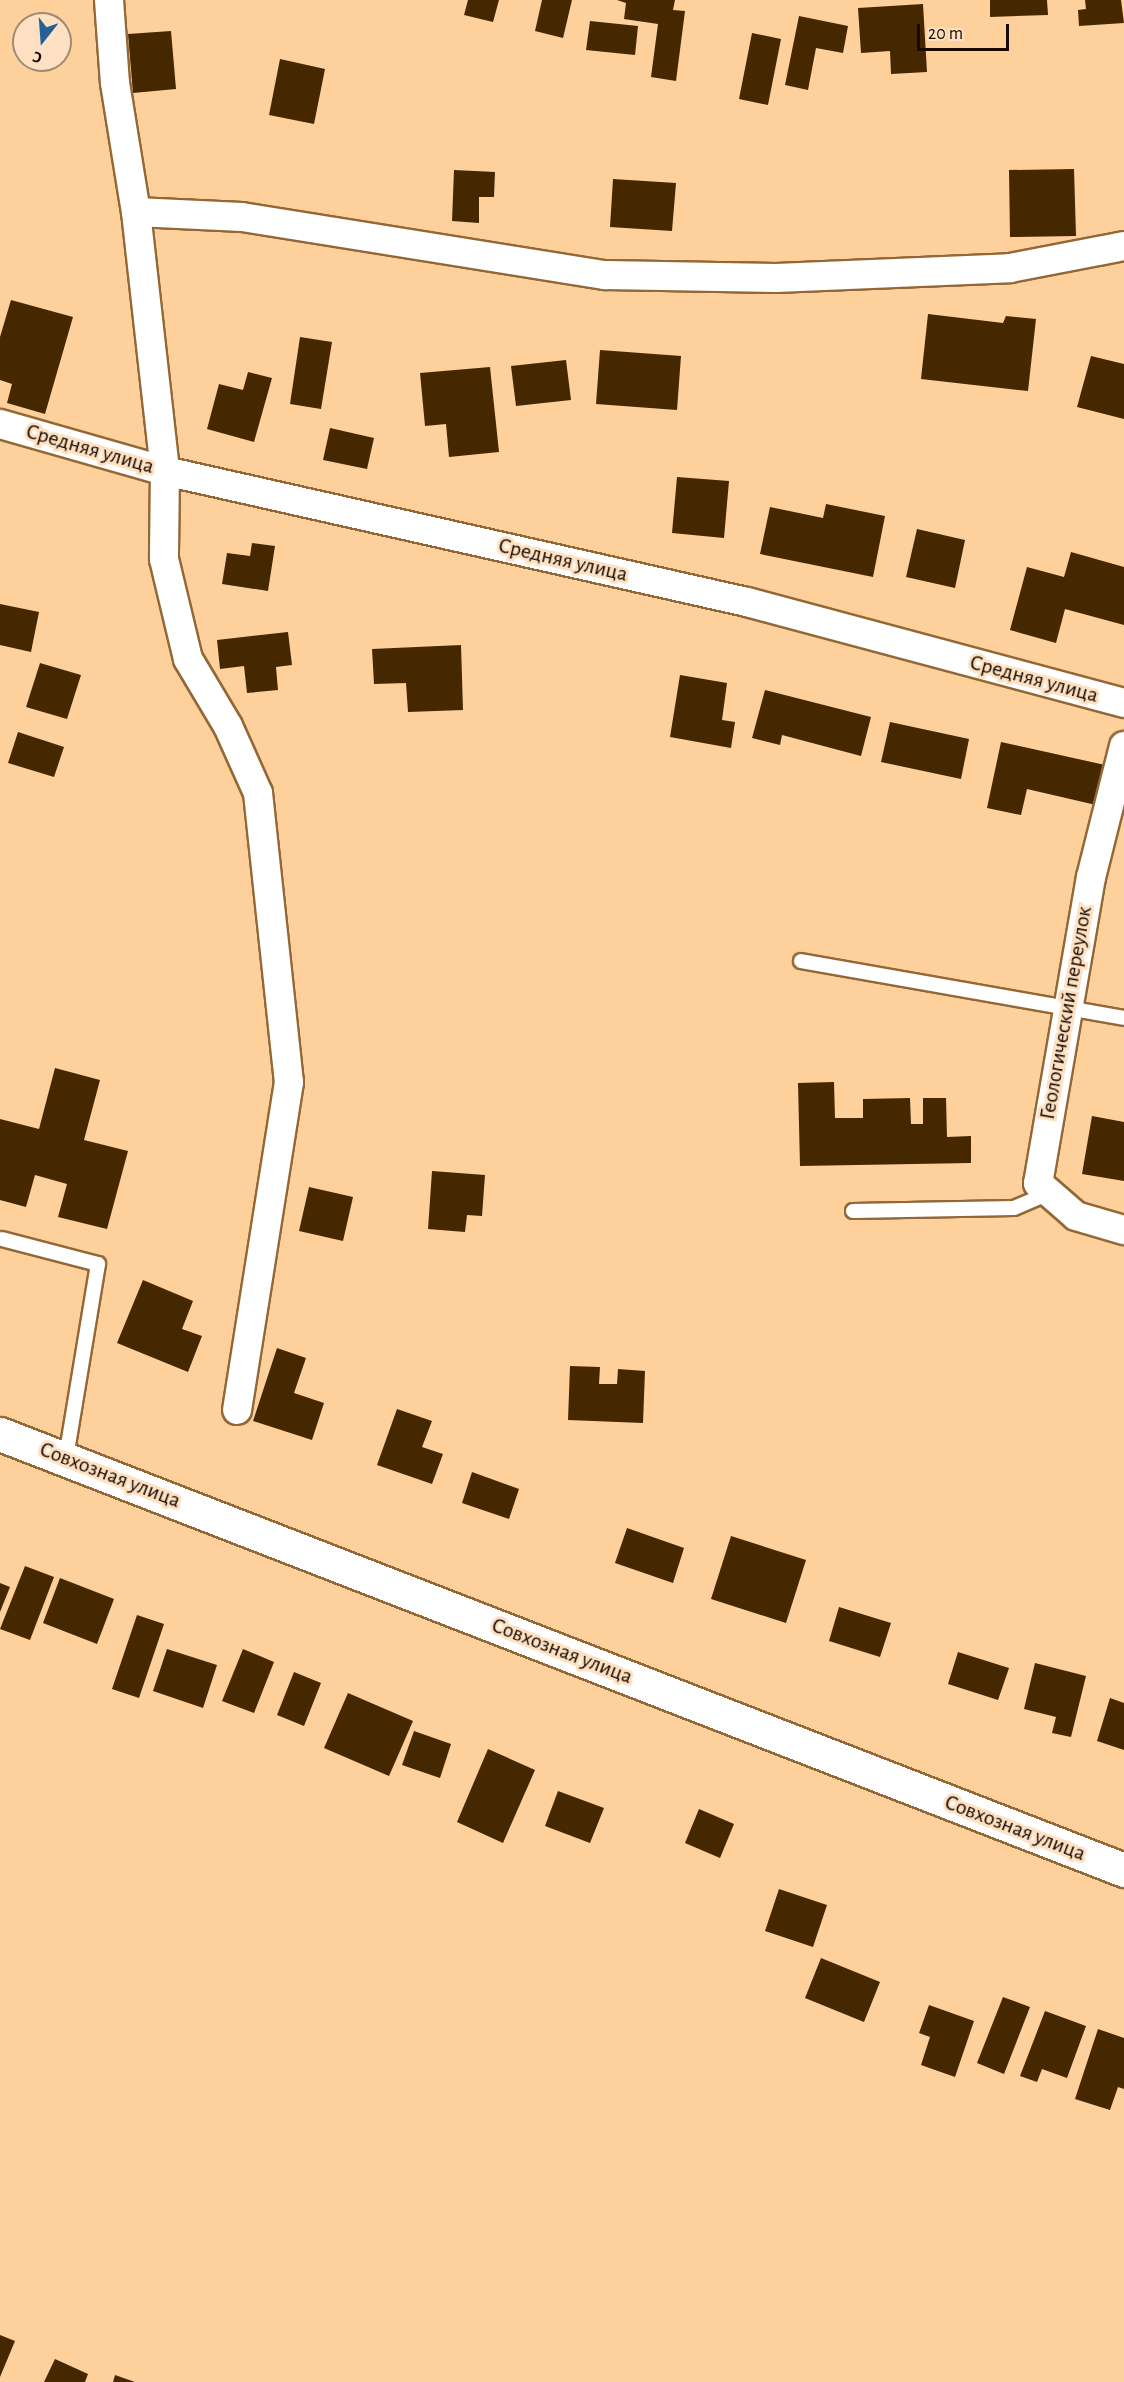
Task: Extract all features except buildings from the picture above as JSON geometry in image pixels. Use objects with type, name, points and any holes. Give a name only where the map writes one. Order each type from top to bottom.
[{"type":"street","points":[[109,0],[165,471],[164,559],[188,659],[258,793],[289,1082],[237,1410]]},
{"type":"street","points":[[136,212],[242,217],[606,275],[776,278],[1010,268],[1124,246]]},
{"type":"street","name":"Средняя улица","points":[[0,424],[165,471],[747,602],[1124,703]]},
{"type":"street","name":"Геологический переулок","points":[[1049,1193],[1038,1183],[1066,1004],[1124,746]]},
{"type":"street","points":[[1049,1193],[1076,1216],[1124,1230]]},
{"type":"street","name":"Совхозная улица","points":[[0,1434],[66,1457],[1124,1870]]},
{"type":"lane","points":[[801,961],[1066,1004],[1124,1018]]},
{"type":"lane","points":[[853,1212],[1014,1208],[1049,1193]]},
{"type":"lane","points":[[2,1239],[98,1263],[66,1457]]}]
